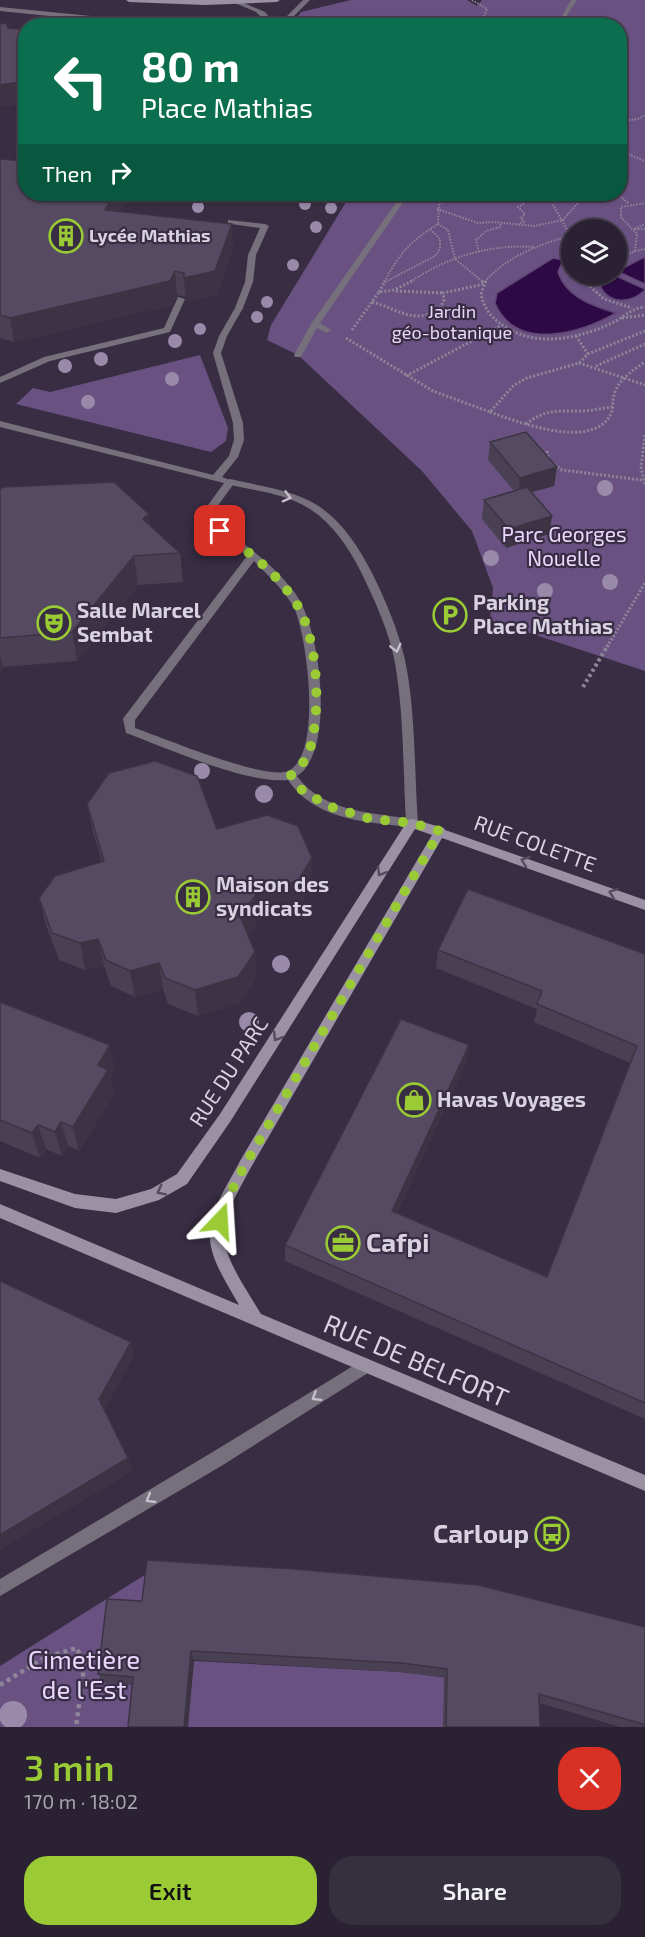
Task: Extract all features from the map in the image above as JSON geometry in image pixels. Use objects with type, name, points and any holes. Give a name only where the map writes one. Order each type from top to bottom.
[{"type":"main road","points":[[129,0],[237,2],[277,0]]},
{"type":"main road","name":"RUE COLETTE","points":[[412,823],[645,905]]},
{"type":"main road","name":"RUE DU PARC","points":[[0,1175],[75,1201],[116,1206],[153,1195],[182,1179],[232,1108],[412,823]]},
{"type":"main road","points":[[256,1320],[226,1266],[216,1237],[224,1205],[245,1165],[440,831]]},
{"type":"main road","name":"RUE DE BELFORT","points":[[0,1211],[645,1483]]},
{"type":"street","points":[[288,18],[307,0]]},
{"type":"street","points":[[562,18],[574,0]]},
{"type":"street","points":[[237,2],[256,9],[270,18]]},
{"type":"street","points":[[0,9],[91,18]]},
{"type":"street","points":[[298,354],[315,324],[400,201]]},
{"type":"street","points":[[216,478],[233,457],[239,440],[238,423],[217,354],[223,336],[239,308],[249,282],[252,255],[265,226],[231,222]]},
{"type":"street","points":[[0,380],[47,359],[167,330],[181,299]]},
{"type":"street","points":[[315,324],[327,330]]},
{"type":"street","points":[[0,424],[293,498],[311,505],[327,517],[343,534],[363,564],[391,627],[400,663],[412,823],[371,819],[328,806],[302,790],[291,775]]},
{"type":"street","points":[[231,482],[203,519],[253,555],[282,585],[300,609],[309,638],[316,699],[313,727],[309,750],[301,767],[291,775],[270,776],[249,771],[130,730],[129,719],[253,555]]},
{"type":"street","points":[[0,1588],[217,1459],[366,1366]]},
{"type":"path","points":[[472,0],[487,9],[483,18]]},
{"type":"path","points":[[627,121],[645,115]]},
{"type":"path","points":[[627,154],[645,161]]},
{"type":"path","points":[[438,224],[438,209],[443,201]]},
{"type":"path","points":[[519,224],[524,222],[521,218],[525,214],[518,207],[526,201]]},
{"type":"path","points":[[552,201],[563,219]]},
{"type":"path","points":[[565,219],[580,201]]},
{"type":"path","points":[[626,201],[629,204]]},
{"type":"path","points":[[634,251],[638,234],[621,217],[620,211],[621,207],[629,204],[645,203]]},
{"type":"path","points":[[438,209],[478,223],[534,226],[561,221]]},
{"type":"path","points":[[479,252],[476,240],[481,233],[500,227],[501,223]]},
{"type":"path","points":[[438,224],[402,251],[379,292],[346,338],[434,392],[525,424],[564,432],[583,431],[597,427],[609,418],[614,407],[614,396],[625,377],[645,362]]},
{"type":"path","points":[[438,224],[448,230],[455,260],[484,284]]},
{"type":"path","points":[[634,229],[645,226]]},
{"type":"path","points":[[384,283],[435,256],[440,249],[440,239],[430,230]]},
{"type":"path","points":[[379,292],[442,293],[484,284],[500,269],[534,247],[561,238]]},
{"type":"path","points":[[396,291],[429,269],[479,252],[505,246],[534,247]]},
{"type":"path","points":[[627,254],[645,249]]},
{"type":"path","points":[[484,284],[485,306],[502,325],[528,337],[545,339],[576,336],[621,318],[645,315]]},
{"type":"path","points":[[586,285],[608,302],[632,308],[645,307]]},
{"type":"path","points":[[372,302],[383,304],[407,316],[420,316],[439,310],[445,299],[442,293]]},
{"type":"path","points":[[621,318],[632,308]]},
{"type":"path","points":[[406,376],[502,325]]},
{"type":"path","points":[[579,363],[588,354],[645,331]]},
{"type":"path","points":[[576,336],[588,354]]},
{"type":"path","points":[[595,366],[645,344]]},
{"type":"path","points":[[490,412],[514,385],[527,378],[579,363],[595,366],[645,385]]},
{"type":"path","points":[[525,424],[538,415],[558,409],[581,411],[614,407]]},
{"type":"path","points":[[645,435],[640,456],[642,480],[645,485]]},
{"type":"path","points":[[547,452],[549,460],[562,470],[642,480]]},
{"type":"path","points":[[583,687],[645,583]]},
{"type":"path","points":[[0,1685],[34,1662],[58,1651],[76,1648],[84,1667],[76,1727]]},
{"type":"green space","name":"Jardin géo-botanique","points":[[351,0],[467,0],[477,6],[482,0],[645,0],[645,671],[490,620],[493,588],[472,531],[422,471],[298,355],[267,340],[271,325],[347,201],[627,201],[627,18],[297,18],[301,12]]},
{"type":"green space","points":[[200,355],[228,428],[226,441],[211,452],[16,404],[33,388],[50,392]]},
{"type":"green space","name":"Cimetière de l'Est","points":[[151,1571],[133,1727],[0,1727],[0,1666]]},
{"type":"green space","points":[[194,1661],[400,1672],[465,1680],[443,1727],[187,1727]]},
{"type":"shaded area","points":[[645,257],[645,284],[627,276],[627,266]]},
{"type":"shaded area","points":[[553,258],[561,260],[558,272],[561,285],[565,285],[590,304],[616,313],[601,321],[567,332],[533,333],[518,328],[505,318],[495,303],[497,293]]},
{"type":"shaded area","points":[[627,281],[645,290],[634,297],[616,300],[601,288],[602,285],[627,285]]},
{"type":"building","points":[[6,23],[8,28],[18,29],[18,82],[0,85],[0,24]]},
{"type":"building","points":[[0,159],[18,160],[18,201],[110,201],[105,210],[232,224],[215,271],[184,278],[184,273],[175,271],[170,281],[10,318],[0,315]]},
{"type":"building","points":[[526,432],[557,467],[520,478],[490,442]]},
{"type":"building","name":"Salle Marcel Sembat","points":[[114,482],[149,514],[143,519],[180,553],[134,556],[72,632],[0,638],[0,490],[3,487]]},
{"type":"building","points":[[527,487],[552,516],[509,529],[484,500]]},
{"type":"building","name":"Maison des syndicats","points":[[155,761],[197,776],[217,829],[267,815],[298,826],[312,858],[298,881],[258,892],[240,916],[255,952],[238,977],[195,990],[165,978],[159,963],[130,971],[106,960],[98,939],[80,943],[52,933],[39,898],[55,876],[104,861],[87,804],[109,773]]},
{"type":"building","points":[[468,889],[645,954],[645,1403],[285,1245],[401,1019],[469,1045],[392,1211],[547,1277],[637,1046],[537,1004],[542,991],[438,950]]},
{"type":"building","points":[[0,1002],[110,1045],[98,1065],[108,1070],[73,1127],[61,1122],[55,1132],[38,1125],[32,1133],[0,1120]]},
{"type":"building","points":[[0,1281],[131,1342],[99,1399],[128,1458],[0,1535]]},
{"type":"building","points":[[147,1560],[294,1569],[478,1585],[645,1627],[645,1727],[643,1724],[539,1694],[540,1727],[446,1727],[447,1669],[401,1663],[191,1651],[184,1727],[128,1727],[133,1677],[98,1674],[107,1599],[142,1601]]},
{"type":"place","name":"Lycée Mathias","points":[[66,236]]},
{"type":"place","name":"Parking Place Mathias","points":[[450,615]]},
{"type":"place","name":"Salle Marcel Sembat","points":[[54,623]]},
{"type":"place","name":"Maison des syndicats","points":[[193,897]]},
{"type":"place","name":"Havas Voyages","points":[[414,1100]]},
{"type":"place","name":"Cafpi","points":[[343,1243]]},
{"type":"place","name":"Carloup","points":[[552,1534]]},
{"type":"route","points":[[220,531],[253,555],[282,585],[300,609],[309,638],[315,670],[316,699],[309,750],[301,767],[291,775],[302,790],[328,806],[371,819],[412,823],[440,831],[245,1165],[224,1205],[220,1221]]},
{"type":"park label","name":"Parc Georges Nouelle","points":[[564,547]]}]
